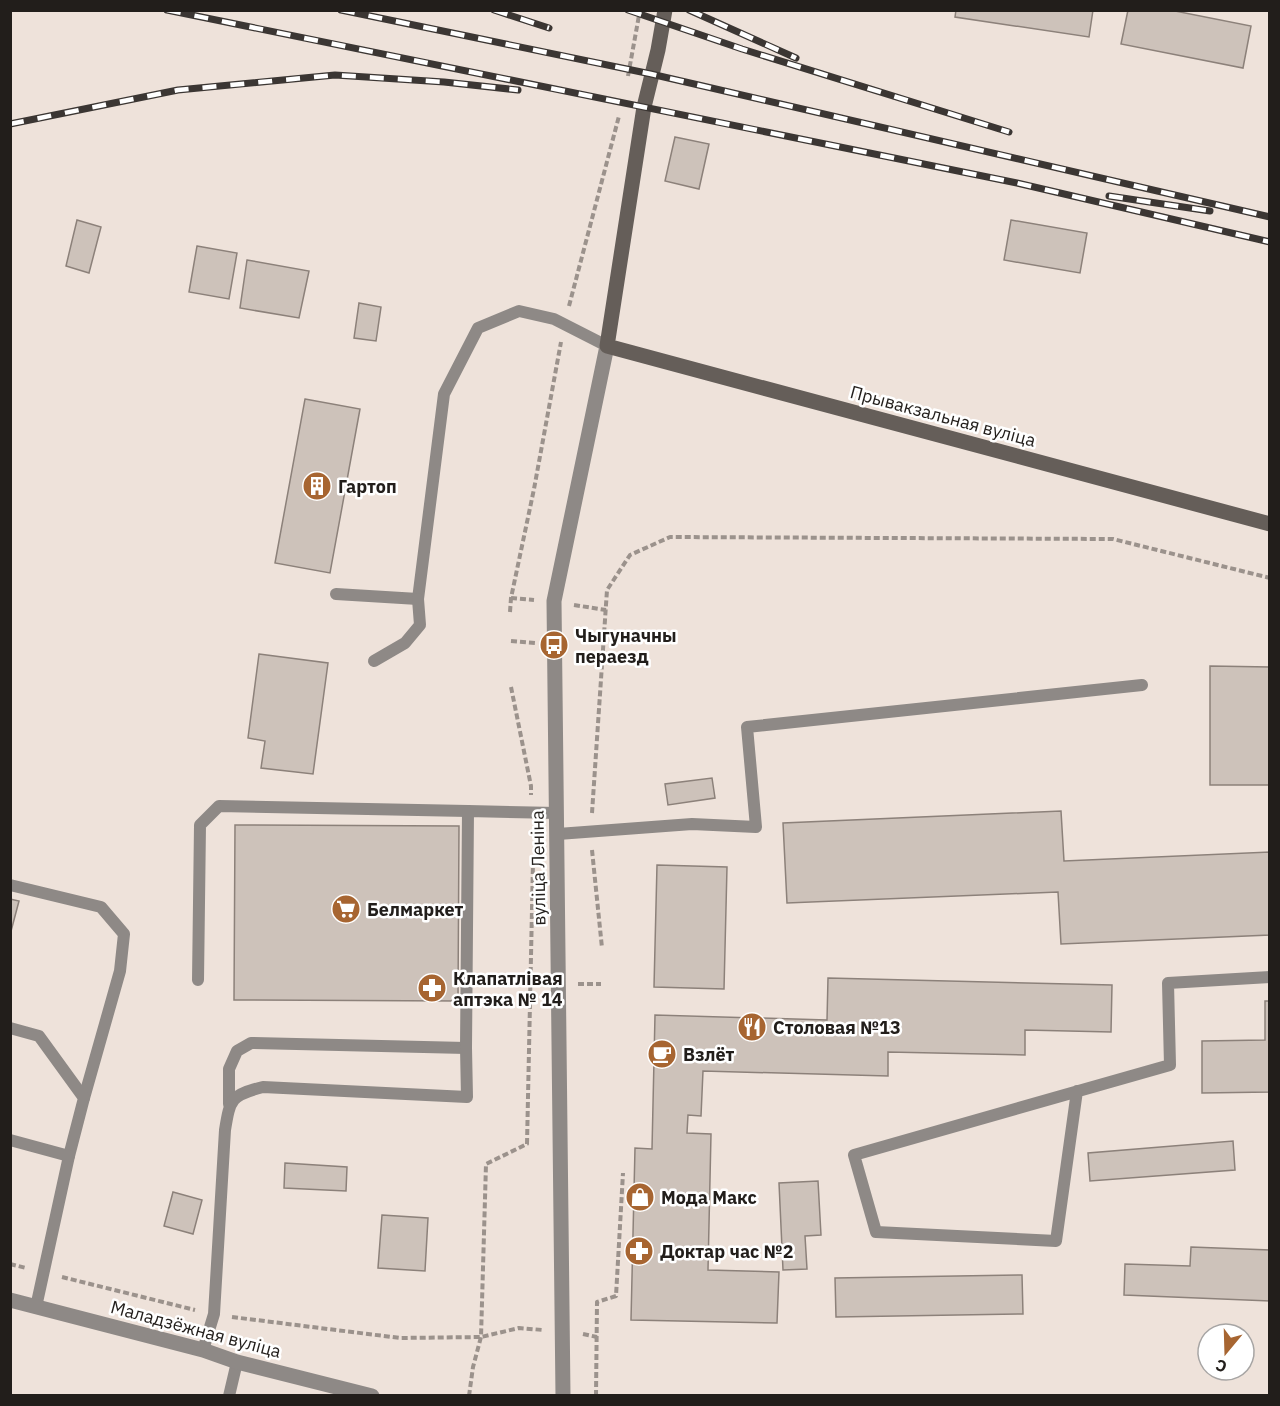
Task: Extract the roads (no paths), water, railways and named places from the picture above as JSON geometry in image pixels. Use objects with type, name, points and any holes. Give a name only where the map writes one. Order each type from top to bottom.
[{"type":"main road","points":[[607,346],[644,108],[665,10]]},
{"type":"main road","name":"Прывакзальная вуліца","points":[[607,346],[1269,524]]},
{"type":"street","name":"вуліца Леніна","points":[[563,1395],[554,601],[607,346]]},
{"type":"street","name":"Маладзёжная вуліца","points":[[10,1300],[203,1350],[237,1362],[372,1395]]},
{"type":"lane","points":[[374,661],[405,643],[420,625],[418,599],[444,394],[478,328],[519,311],[554,319],[607,346]]},
{"type":"lane","points":[[336,594],[418,599]]},
{"type":"lane","points":[[558,834],[692,824],[756,827],[747,727],[1142,686]]},
{"type":"lane","points":[[198,980],[200,825],[219,806],[557,813]]},
{"type":"lane","points":[[230,1104],[242,1092],[263,1087],[468,1097],[466,1048],[468,811]]},
{"type":"lane","points":[[10,885],[101,908],[124,934],[120,971],[69,1156],[36,1307]]},
{"type":"lane","points":[[1077,1091],[1056,1241],[876,1232],[854,1155],[1077,1091],[1170,1065],[1168,984],[1269,977]]},
{"type":"lane","points":[[10,1028],[39,1035],[84,1098]]},
{"type":"lane","points":[[203,1350],[214,1314],[225,1130],[230,1104],[229,1069],[237,1051],[251,1043],[466,1048]]},
{"type":"lane","points":[[10,1140],[69,1156]]},
{"type":"lane","points":[[229,1395],[237,1362]]},
{"type":"railway","points":[[167,10],[1017,183],[1270,242]]},
{"type":"railway","points":[[341,10],[651,74],[1270,217]]},
{"type":"railway","points":[[494,10],[549,28]]},
{"type":"railway","points":[[628,10],[742,49],[1009,132]]},
{"type":"railway","points":[[689,10],[796,58]]},
{"type":"railway","points":[[10,124],[178,90],[335,75],[444,82],[518,90]]},
{"type":"railway","points":[[1109,196],[1210,211]]},
{"type":"place","name":"Гартоп","points":[[317,486]]},
{"type":"place","name":"Чыгуначны пераезд","points":[[554,645]]},
{"type":"place","name":"Белмаркет","points":[[346,909]]},
{"type":"place","name":"Клапатлівая аптэка № 14","points":[[432,988]]},
{"type":"place","name":"Столовая №13","points":[[752,1027]]},
{"type":"place","name":"Взлёт","points":[[662,1054]]},
{"type":"place","name":"Мода Макс","points":[[640,1197]]},
{"type":"place","name":"Доктар час №2","points":[[639,1251]]}]
